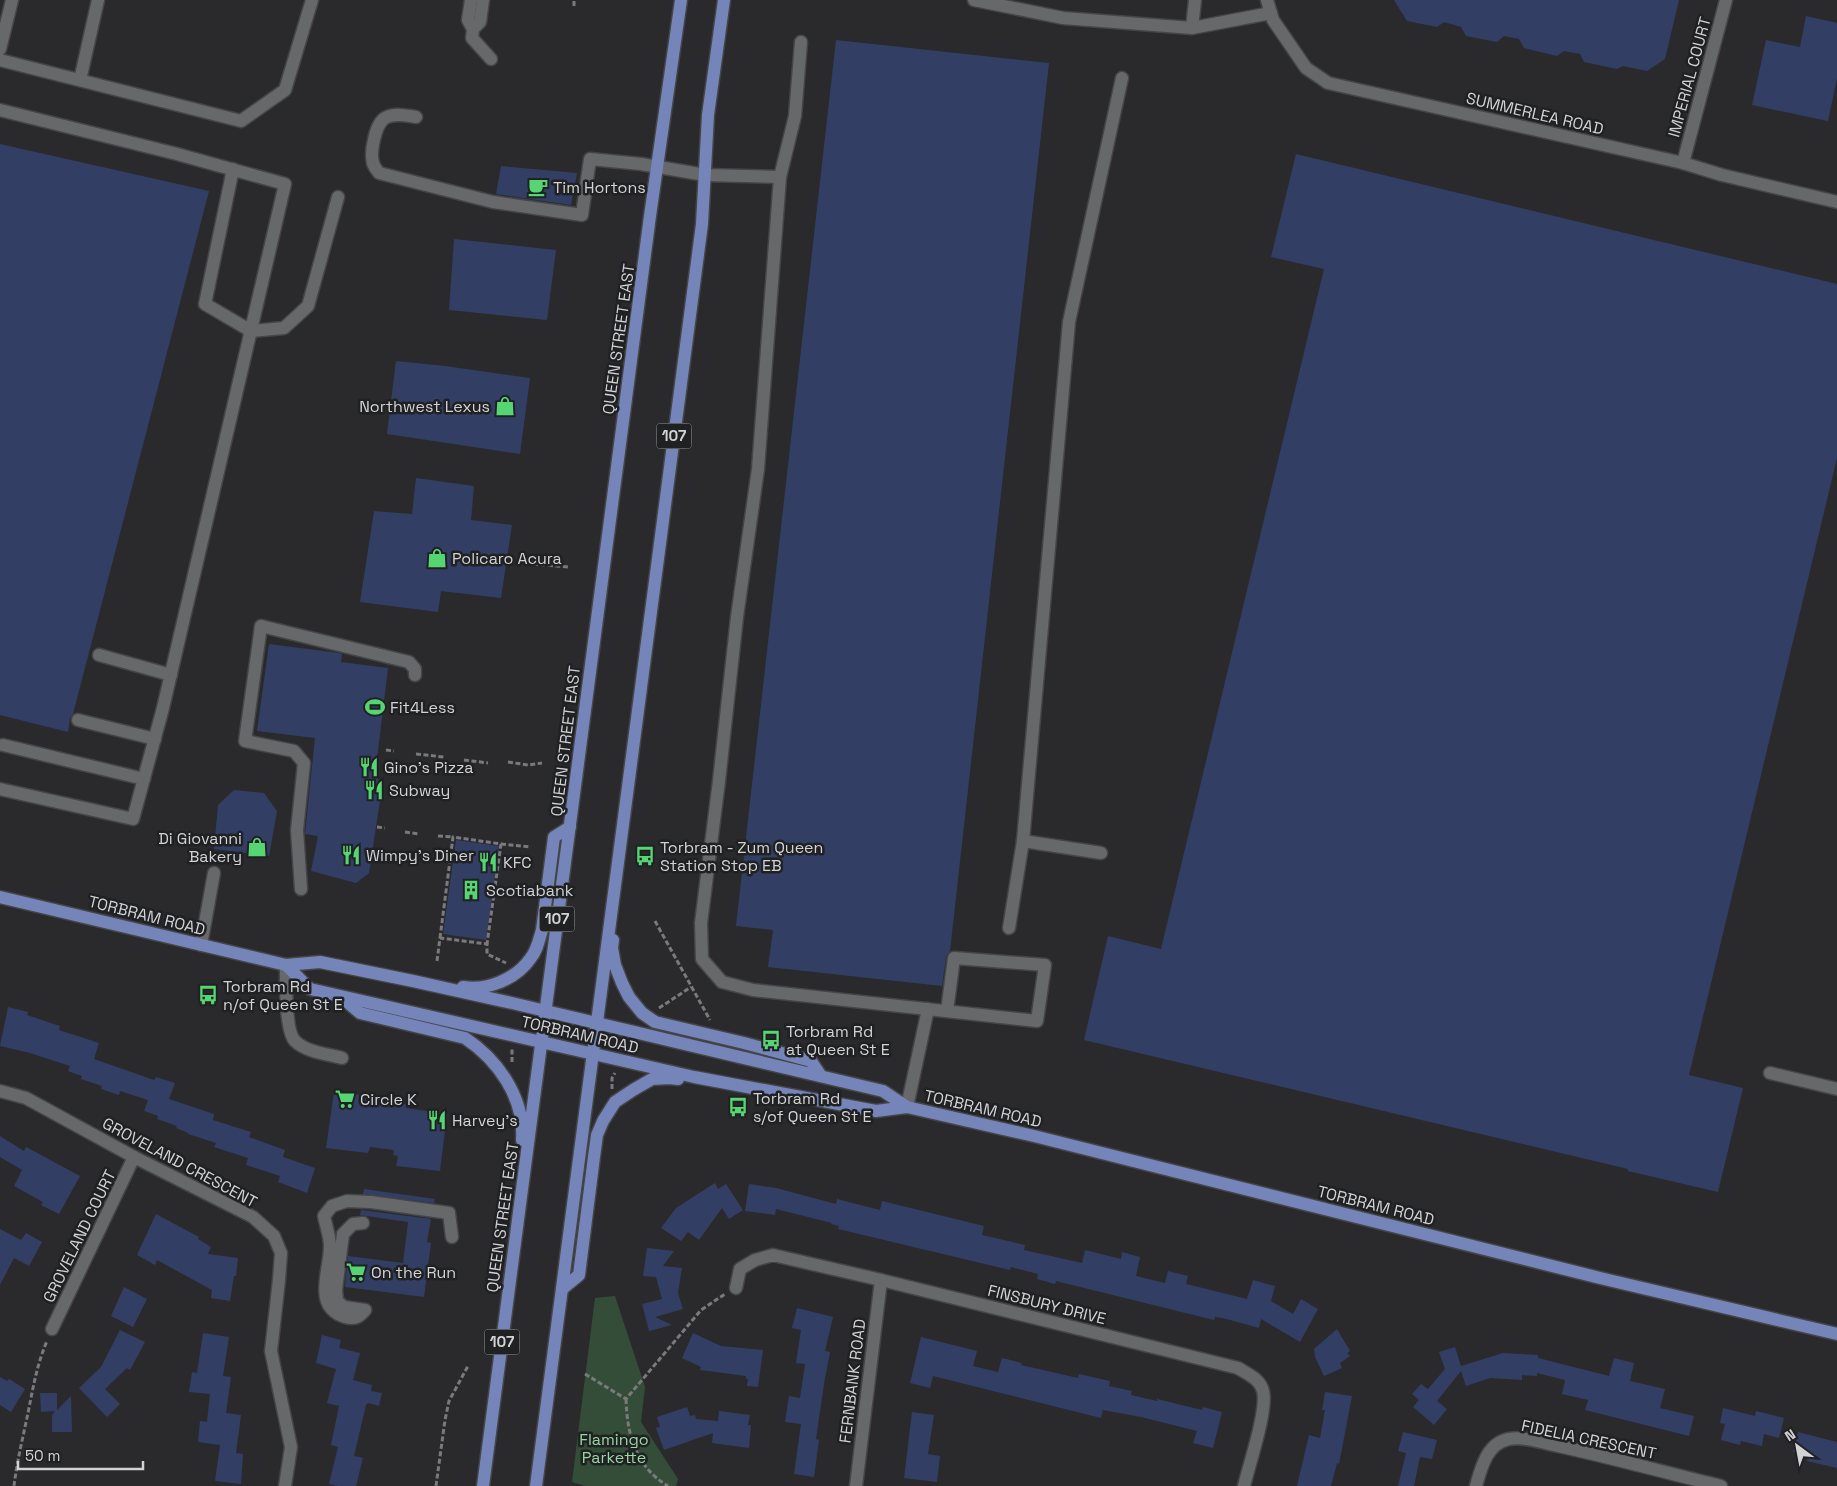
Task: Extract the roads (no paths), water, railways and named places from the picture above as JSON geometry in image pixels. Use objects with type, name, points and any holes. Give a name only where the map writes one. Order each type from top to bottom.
[{"type":"main road","name":"QUEEN STREET EAST","points":[[483,1486],[681,0]]},
{"type":"main road","name":"107","points":[[536,1486],[702,224],[708,115],[724,0]]},
{"type":"main road","points":[[413,981],[424,979],[466,988],[492,986],[522,969],[531,958],[540,937],[554,837],[570,828]]},
{"type":"main road","points":[[616,870],[620,886],[612,948],[615,964],[622,983],[629,997],[642,1013],[655,1022],[744,1043],[811,1062],[821,1076]]},
{"type":"main road","name":"TORBRAM ROAD","points":[[0,897],[286,965],[320,962],[545,1011],[883,1091],[907,1107]]},
{"type":"main road","name":"TORBRAM ROAD","points":[[286,965],[310,989],[339,996],[592,1054],[766,1090],[876,1111],[907,1107],[1034,1136],[1600,1278],[1837,1334]]},
{"type":"main road","points":[[339,996],[360,1013],[465,1038],[480,1048],[502,1074],[516,1101],[520,1114],[523,1128],[518,1188],[522,1197]]},
{"type":"main road","points":[[562,1290],[579,1275],[597,1136],[608,1110],[616,1102],[632,1090],[652,1080],[669,1078],[756,1093],[766,1090]]},
{"type":"street","points":[[0,49],[12,0]]},
{"type":"street","points":[[80,80],[98,0]]},
{"type":"street","points":[[0,60],[241,120],[285,90],[312,0]]},
{"type":"street","points":[[471,0],[468,20],[473,29],[472,38],[491,59]]},
{"type":"street","points":[[473,29],[480,22],[483,0]]},
{"type":"street","points":[[974,0],[1063,18],[1192,28],[1271,14]]},
{"type":"street","points":[[1192,28],[1195,0]]},
{"type":"street","name":"SUMMERLEA ROAD","points":[[1267,0],[1273,20],[1306,68],[1328,83],[1683,163],[1722,175],[1837,202]]},
{"type":"street","name":"IMPERIAL COURT","points":[[1683,163],[1726,0]]},
{"type":"street","points":[[801,42],[795,116],[780,177],[758,468],[737,617],[701,923],[702,959],[722,982],[753,990],[1037,1021],[1045,965],[954,958],[947,1011]]},
{"type":"street","points":[[1009,928],[1023,841],[1069,322],[1122,78]]},
{"type":"street","points":[[0,110],[285,184],[171,675],[133,819],[0,789]]},
{"type":"street","points":[[416,117],[395,115],[385,118],[378,124],[372,158],[373,164],[380,172],[493,202],[582,215],[590,159],[705,174],[780,177]]},
{"type":"street","points":[[233,169],[205,304],[251,331],[284,328],[308,306],[338,197]]},
{"type":"street","points":[[301,889],[297,830],[304,763],[294,751],[245,741],[261,626],[409,662],[415,669],[415,674]]},
{"type":"street","points":[[99,655],[171,675]]},
{"type":"street","points":[[78,720],[155,739]]},
{"type":"street","points":[[3,745],[144,778]]},
{"type":"street","points":[[1023,841],[1101,853]]},
{"type":"street","points":[[201,945],[214,873]]},
{"type":"street","points":[[286,965],[287,1025],[294,1040],[309,1050],[342,1058]]},
{"type":"street","points":[[907,1107],[928,1009]]},
{"type":"street","points":[[1770,1073],[1837,1089]]},
{"type":"street","name":"GROVELAND CRESCENT","points":[[0,1091],[26,1098],[134,1157],[253,1217],[274,1236],[281,1253],[271,1351],[290,1448],[285,1486]]},
{"type":"street","name":"GROVELAND COURT","points":[[52,1329],[134,1157]]},
{"type":"street","points":[[363,1223],[353,1224],[343,1234],[336,1290],[337,1301],[344,1307],[365,1310],[359,1316],[352,1319],[336,1314],[326,1302],[325,1284],[330,1246],[324,1216],[332,1206],[347,1201],[372,1202],[449,1213],[452,1237]]},
{"type":"street","name":"FINSBURY DRIVE","points":[[736,1288],[740,1269],[755,1260],[773,1255],[1238,1368],[1255,1378],[1263,1391],[1263,1414],[1244,1486]]},
{"type":"street","name":"FERNBANK ROAD","points":[[856,1486],[881,1280]]},
{"type":"street","name":"FIDELIA CRESCENT","points":[[1476,1486],[1482,1463],[1493,1448],[1508,1438],[1522,1439],[1583,1452],[1721,1486]]},
{"type":"place","name":"Tim Hortons","points":[[538,187]]},
{"type":"place","name":"Northwest Lexus","points":[[505,406]]},
{"type":"place","name":"Policaro Acura","points":[[437,558]]},
{"type":"place","name":"Fit4Less","points":[[375,707]]},
{"type":"place","name":"Gino's Pizza","points":[[369,767]]},
{"type":"place","name":"Subway","points":[[374,790]]},
{"type":"place","name":"Di Giovanni Bakery","points":[[257,847]]},
{"type":"place","name":"Wimpy's Diner","points":[[351,855]]},
{"type":"place","name":"Torbram - Zum Queen Station Stop EB","points":[[645,856]]},
{"type":"place","name":"KFC","points":[[488,862]]},
{"type":"place","name":"Scotiabank","points":[[471,890]]},
{"type":"place","name":"Torbram Rd n/of Queen St E","points":[[208,995]]},
{"type":"place","name":"Torbram Rd at Queen St E","points":[[771,1040]]},
{"type":"place","name":"Circle K","points":[[345,1099]]},
{"type":"place","name":"Torbram Rd s/of Queen St E","points":[[738,1107]]},
{"type":"place","name":"Harvey's","points":[[437,1120]]},
{"type":"place","name":"On the Run","points":[[356,1272]]},
{"type":"park label","name":"Flamingo Parkette","points":[[614,1448]]}]
